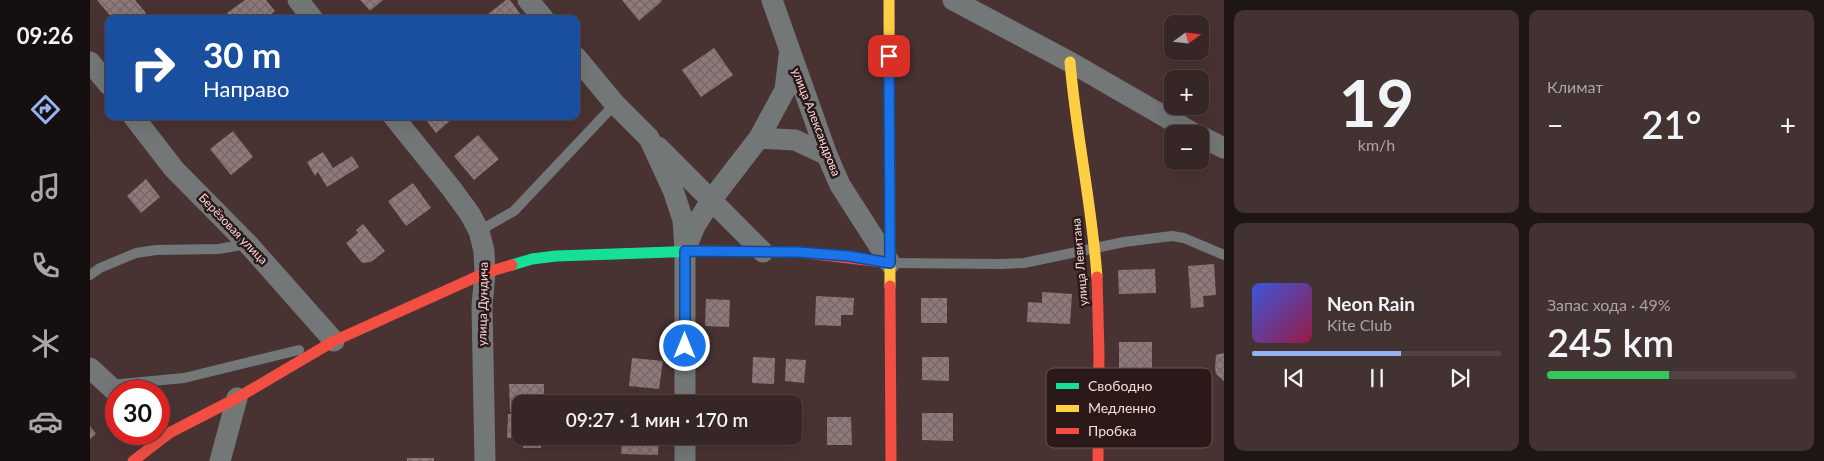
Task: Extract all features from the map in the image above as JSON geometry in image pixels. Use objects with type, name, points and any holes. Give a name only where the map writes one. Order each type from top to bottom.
[{"type":"street","points":[[298,0],[310,15]]},
{"type":"street","points":[[528,0],[541,15]]},
{"type":"street","name":"улица Александрова","points":[[772,0],[789,52],[840,185],[890,263]]},
{"type":"street","points":[[888,0],[890,461]]},
{"type":"street","points":[[953,0],[1070,62],[1179,125]]},
{"type":"street","points":[[685,251],[695,226],[712,199],[759,138],[784,90],[789,52]]},
{"type":"street","points":[[90,62],[105,80]]},
{"type":"street","points":[[580,62],[615,104],[763,252]]},
{"type":"street","name":"улица Левитана","points":[[1070,62],[1072,96],[1094,247],[1099,323],[1099,368]]},
{"type":"street","name":"Берёзовая улица","points":[[136,120],[174,169],[248,244],[334,341]]},
{"type":"street","name":"улица Дундича","points":[[396,120],[451,188],[470,214],[479,231],[484,251],[485,273],[482,306],[485,461]]},
{"type":"street","points":[[649,138],[673,190],[683,220],[685,251],[685,395]]},
{"type":"street","points":[[759,138],[795,140],[827,155]]},
{"type":"street","points":[[1209,140],[1224,148]]},
{"type":"street","points":[[170,425],[237,398],[334,341],[485,273],[524,261],[548,257],[685,251],[815,253],[890,263]]},
{"type":"street","points":[[90,368],[105,382]]},
{"type":"street","points":[[220,461],[237,398]]},
{"type":"street","points":[[133,461],[148,445]]},
{"type":"street","points":[[685,445],[685,461]]},
{"type":"street","name":"улица Левитана","points":[[1098,448],[1098,461]]},
{"type":"lane","points":[[479,231],[514,211],[615,104]]},
{"type":"lane","points":[[890,263],[1024,263],[1094,247],[1172,236],[1184,238],[1224,255]]},
{"type":"lane","points":[[90,275],[100,268],[136,252],[218,249],[248,244]]},
{"type":"lane","points":[[170,380],[334,341]]},
{"type":"building","points":[[97,0],[135,0],[146,13],[144,15],[110,15]]},
{"type":"building","points":[[245,0],[266,0],[275,11],[270,15],[228,15],[227,13]]},
{"type":"building","points":[[360,0],[383,0],[370,11]]},
{"type":"building","points":[[506,0],[510,0],[521,15],[487,15]]},
{"type":"building","points":[[622,0],[661,0],[662,1],[639,21]]},
{"type":"building","points":[[714,48],[733,75],[701,97],[682,70]]},
{"type":"building","points":[[426,120],[451,120],[436,133]]},
{"type":"building","points":[[233,131],[253,157],[231,175],[210,149]]},
{"type":"building","points":[[478,135],[499,159],[474,180],[454,156]]},
{"type":"building","points":[[323,152],[333,168],[352,156],[359,167],[327,187],[318,172],[315,176],[307,162]]},
{"type":"building","points":[[146,179],[160,197],[141,213],[127,196]]},
{"type":"building","points":[[413,183],[431,208],[406,226],[388,201]]},
{"type":"building","points":[[363,224],[385,251],[371,262],[362,263],[346,243],[358,233],[356,230]]},
{"type":"building","points":[[1214,264],[1216,295],[1203,296],[1204,307],[1191,308],[1188,266]]},
{"type":"building","points":[[1155,269],[1156,293],[1119,294],[1118,270]]},
{"type":"building","points":[[1042,292],[1072,294],[1070,324],[1027,322],[1028,302],[1042,303]]},
{"type":"building","points":[[816,296],[854,298],[853,315],[841,315],[841,326],[815,325]]},
{"type":"building","points":[[921,298],[947,298],[947,323],[921,323]]},
{"type":"building","points":[[706,299],[730,300],[729,327],[705,326]]},
{"type":"building","points":[[1119,342],[1152,342],[1152,368],[1119,368]]},
{"type":"building","points":[[1224,353],[1224,381],[1216,374],[1215,368],[1216,355]]},
{"type":"building","points":[[753,357],[775,358],[774,384],[752,383]]},
{"type":"building","points":[[922,357],[949,357],[949,381],[922,380]]},
{"type":"building","points":[[632,358],[663,361],[659,389],[629,386]]},
{"type":"building","points":[[786,359],[806,360],[804,383],[785,381]]},
{"type":"building","points":[[509,384],[544,384],[544,395],[512,395],[512,412],[510,412]]},
{"type":"building","points":[[922,413],[953,413],[953,441],[922,440]]},
{"type":"building","points":[[508,414],[512,414],[512,438],[507,438]]},
{"type":"building","points":[[827,417],[851,417],[852,445],[827,445]]},
{"type":"building","points":[[90,426],[96,434],[90,439]]},
{"type":"building","points":[[523,445],[541,445],[541,448],[523,448]]},
{"type":"building","points":[[622,445],[659,445],[658,455],[621,454]]},
{"type":"building","points":[[407,458],[434,458],[434,461],[407,461]]},
{"type":"traffic: fast","points":[[512,265],[532,259],[556,256],[700,251]]},
{"type":"traffic: slow","points":[[889,0],[890,286]]},
{"type":"traffic: slow","points":[[1070,62],[1092,223],[1097,277]]},
{"type":"traffic: jam","points":[[700,251],[798,252],[890,263]]},
{"type":"traffic: jam","points":[[133,461],[171,432],[237,398],[334,341],[485,273],[512,265]]},
{"type":"traffic: jam","points":[[1097,277],[1099,368]]},
{"type":"traffic: jam","points":[[890,286],[891,461]]},
{"type":"traffic: jam","points":[[1098,448],[1098,461]]},
{"type":"route","points":[[685,346],[685,251],[798,252],[849,256],[890,263],[889,56]]}]
